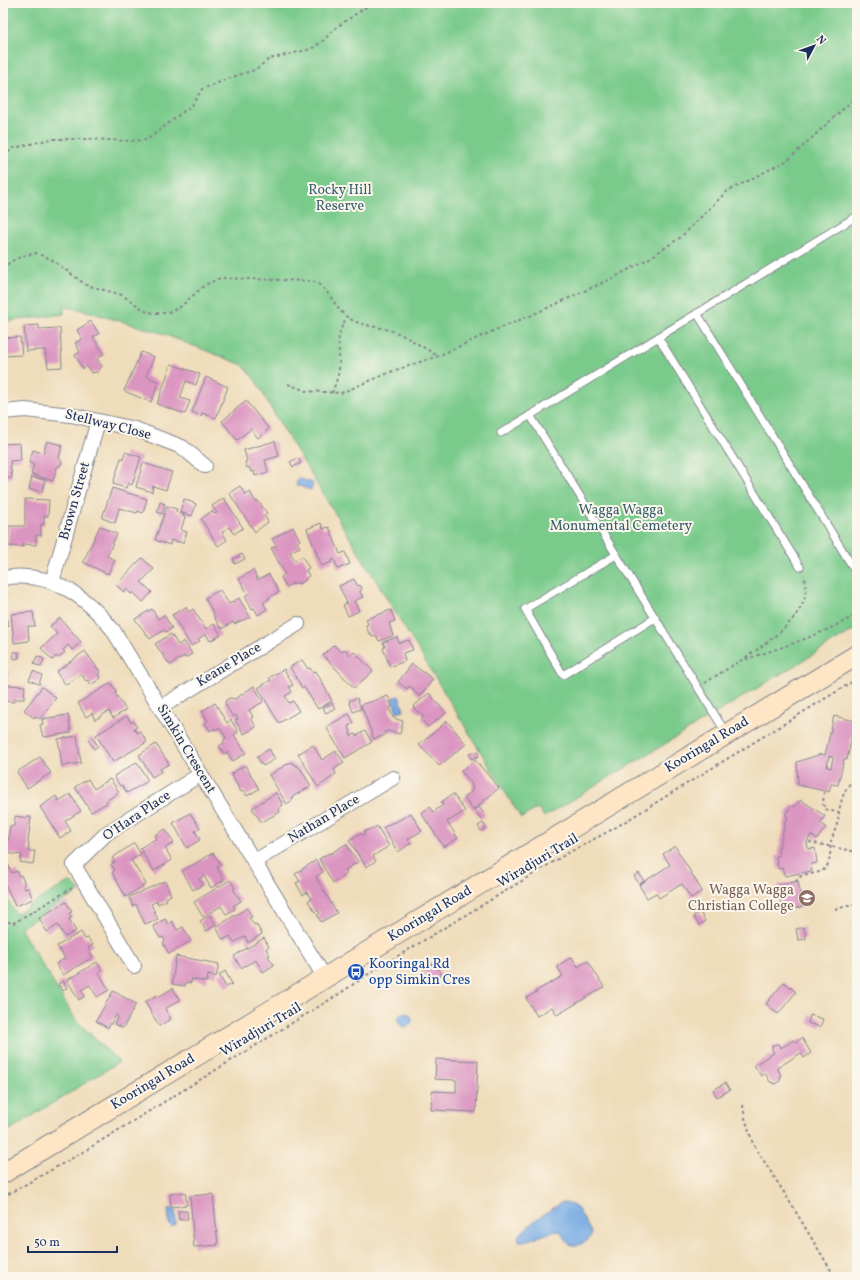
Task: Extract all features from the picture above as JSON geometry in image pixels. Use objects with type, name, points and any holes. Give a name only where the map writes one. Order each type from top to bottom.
[{"type":"main road","name":"Kooringal Road","points":[[3,1173],[857,654]]},
{"type":"street","name":"Stellway Close","points":[[3,412],[25,410],[43,411],[98,420],[135,429],[174,444],[190,452],[206,466]]},
{"type":"street","name":"Brown Street","points":[[52,582],[98,420]]},
{"type":"street","name":"Simkin Crescent","points":[[3,578],[38,578],[52,582],[85,599],[100,613],[113,630],[161,707],[325,978]]},
{"type":"street","name":"Keane Place","points":[[161,707],[298,624]]},
{"type":"street","name":"O'Hara Place","points":[[134,966],[74,865],[107,833],[201,774]]},
{"type":"street","name":"Nathan Place","points":[[255,862],[393,778]]},
{"type":"lane","points":[[501,433],[857,216]]},
{"type":"lane","points":[[697,313],[857,574]]},
{"type":"lane","points":[[658,337],[800,567]]},
{"type":"lane","points":[[530,415],[726,733]]},
{"type":"lane","points":[[616,555],[525,609],[563,675],[655,618]]},
{"type":"path","points":[[3,156],[14,148],[51,139],[96,139],[129,142],[147,140],[193,104],[202,90],[238,75],[255,70],[269,59],[311,49],[323,41],[334,29],[372,3]]},
{"type":"path","points":[[288,384],[306,391],[341,393],[393,371],[438,356],[494,330],[532,316],[613,278],[648,259],[681,237],[726,192],[788,160],[857,96]]},
{"type":"path","points":[[3,269],[10,262],[22,256],[36,254],[51,259],[86,285],[122,295],[147,312],[156,313],[166,313],[179,308],[205,285],[220,278],[311,281],[318,283],[341,312],[347,317],[370,327],[388,329],[401,334],[438,356]]},
{"type":"path","points":[[332,393],[339,370],[338,336],[347,317]]},
{"type":"path","points":[[698,688],[758,649],[784,629],[800,608],[805,597],[804,575],[800,567]]},
{"type":"path","points":[[736,662],[821,633],[857,614]]},
{"type":"path","name":"Wiradjuri Trail","points":[[3,1197],[78,1155],[339,994],[370,973],[568,853],[613,829],[857,679]]},
{"type":"path","points":[[796,882],[797,878],[801,875],[820,872],[826,868],[841,802],[847,787],[857,774]]},
{"type":"path","points":[[824,792],[823,804],[825,809],[839,813]]},
{"type":"path","points":[[809,842],[857,852]]},
{"type":"path","points":[[3,918],[12,924],[83,881]]},
{"type":"path","points":[[835,909],[857,904]]},
{"type":"path","points":[[743,1105],[744,1118],[753,1144],[835,1277]]},
{"type":"green space","points":[[3,3],[857,3],[857,628],[544,817],[538,808],[521,818],[276,417],[256,381],[243,365],[158,332],[82,310],[64,307],[64,314],[3,322]]},
{"type":"green space","points":[[70,881],[80,891],[20,928],[76,1020],[119,1062],[3,1134],[3,892],[16,914]]},
{"type":"water","points":[[298,478],[313,483],[311,490],[296,485]]},
{"type":"water","points":[[399,696],[404,710],[397,712],[392,698]]},
{"type":"water","points":[[405,1013],[410,1015],[412,1020],[410,1025],[405,1027],[400,1025],[398,1020],[400,1015]]},
{"type":"water","points":[[562,1202],[572,1205],[578,1209],[591,1232],[591,1236],[588,1240],[577,1246],[569,1244],[560,1231],[529,1240],[519,1241],[518,1236],[534,1221]]},
{"type":"water","points":[[168,1209],[175,1209],[176,1223],[172,1227],[169,1224]]},
{"type":"building","points":[[91,321],[99,334],[93,337],[104,354],[97,359],[102,366],[98,372],[91,373],[87,366],[83,369],[75,355],[80,352],[75,343],[82,339],[77,330]]},
{"type":"building","points":[[39,325],[39,329],[60,328],[62,367],[48,368],[45,350],[26,351],[24,326]]},
{"type":"building","points":[[20,337],[22,355],[3,356],[3,338]]},
{"type":"building","points":[[141,352],[154,357],[146,376],[159,382],[151,402],[124,391]]},
{"type":"building","points":[[171,364],[200,374],[196,385],[186,381],[180,398],[190,401],[185,414],[157,404]]},
{"type":"building","points":[[206,377],[228,387],[216,418],[202,413],[201,416],[192,412]]},
{"type":"building","points":[[246,401],[269,429],[258,438],[251,429],[237,440],[222,421]]},
{"type":"building","points":[[47,441],[62,445],[59,458],[62,462],[60,466],[57,467],[53,481],[31,474],[34,464],[29,463],[33,450],[43,453]]},
{"type":"building","points":[[275,441],[279,456],[265,460],[268,472],[255,476],[254,471],[251,472],[249,467],[247,468],[244,450]]},
{"type":"building","points":[[20,443],[21,460],[10,461],[12,478],[3,478],[3,444]]},
{"type":"building","points":[[125,452],[141,457],[132,485],[128,483],[126,488],[113,484],[121,458],[123,459]]},
{"type":"building","points":[[298,458],[301,463],[293,467],[290,462]]},
{"type":"building","points":[[143,463],[172,472],[166,490],[153,486],[152,492],[136,487]]},
{"type":"building","points":[[32,477],[45,480],[42,492],[29,489]]},
{"type":"building","points":[[240,486],[246,495],[250,492],[256,502],[258,501],[267,513],[264,515],[268,522],[255,532],[229,493]]},
{"type":"building","points":[[112,488],[147,499],[143,513],[138,511],[137,513],[119,508],[115,523],[102,518]]},
{"type":"building","points":[[224,498],[243,528],[234,534],[229,527],[222,532],[227,540],[218,546],[201,519],[212,511],[214,514],[217,513],[212,506]]},
{"type":"building","points":[[25,499],[49,500],[48,516],[44,516],[44,525],[41,524],[41,536],[36,535],[36,545],[23,544],[23,547],[8,546],[9,526],[25,526]]},
{"type":"building","points":[[184,499],[196,504],[192,516],[180,512]]},
{"type":"building","points":[[160,502],[165,504],[162,514],[157,512]]},
{"type":"building","points":[[167,506],[177,509],[176,512],[184,514],[183,516],[185,517],[181,530],[187,532],[183,543],[171,540],[170,545],[155,540]]},
{"type":"building","points":[[321,523],[323,529],[329,527],[340,554],[345,552],[350,564],[338,569],[334,559],[332,562],[322,566],[307,529]]},
{"type":"building","points":[[100,526],[117,534],[107,556],[115,560],[108,574],[83,562]]},
{"type":"building","points":[[293,527],[300,540],[297,542],[300,547],[290,552],[295,561],[302,556],[309,568],[306,570],[309,576],[305,579],[306,580],[299,584],[298,582],[293,585],[293,583],[286,587],[281,577],[285,574],[271,548],[276,546],[272,539]]},
{"type":"building","points":[[242,554],[245,559],[235,564],[233,559]]},
{"type":"building","points":[[142,558],[154,569],[141,582],[152,592],[143,602],[133,592],[131,594],[126,589],[124,592],[116,585]]},
{"type":"building","points":[[253,570],[258,580],[269,574],[279,592],[268,598],[269,599],[263,603],[267,609],[258,615],[254,608],[252,609],[245,596],[248,594],[239,579]]},
{"type":"building","points":[[354,579],[357,585],[361,586],[362,588],[360,592],[363,597],[354,601],[359,611],[348,616],[343,605],[347,603],[339,586]]},
{"type":"building","points":[[220,590],[229,604],[239,598],[250,617],[234,624],[233,622],[222,629],[205,598]]},
{"type":"building","points":[[186,607],[189,612],[193,609],[206,629],[214,624],[221,635],[210,641],[206,634],[198,639],[200,641],[191,646],[172,615]]},
{"type":"building","points":[[152,609],[158,619],[164,615],[172,628],[165,632],[164,630],[150,639],[135,619]]},
{"type":"building","points":[[391,610],[395,621],[389,623],[393,636],[379,641],[377,636],[372,637],[371,633],[369,634],[366,619]]},
{"type":"building","points":[[33,612],[35,626],[28,626],[29,641],[14,643],[11,614]]},
{"type":"building","points":[[6,617],[9,626],[3,628],[3,618]]},
{"type":"building","points":[[60,618],[81,642],[72,650],[68,645],[63,650],[65,652],[58,658],[56,656],[52,660],[41,648],[57,634],[50,626]]},
{"type":"building","points":[[171,634],[178,645],[184,641],[192,654],[185,658],[184,656],[170,665],[155,644]]},
{"type":"building","points":[[397,637],[399,643],[409,640],[413,650],[403,653],[405,661],[390,667],[383,648],[385,647],[383,642]]},
{"type":"building","points":[[334,645],[341,652],[345,649],[350,655],[354,652],[373,671],[354,688],[323,655]]},
{"type":"building","points":[[85,651],[100,672],[98,674],[101,678],[91,685],[81,674],[66,685],[56,672]]},
{"type":"building","points":[[13,652],[19,652],[19,658],[14,659]]},
{"type":"building","points":[[37,656],[44,659],[41,667],[34,664]]},
{"type":"building","points":[[302,660],[308,669],[310,668],[313,672],[316,671],[332,701],[318,709],[304,687],[302,688],[290,667]]},
{"type":"building","points":[[412,664],[433,679],[420,696],[413,691],[414,689],[409,686],[407,689],[398,682]]},
{"type":"building","points":[[284,669],[293,685],[289,687],[292,692],[285,696],[289,703],[293,701],[299,711],[279,723],[258,688],[271,680],[269,678]]},
{"type":"building","points":[[3,670],[8,671],[7,685],[25,686],[24,699],[14,699],[14,702],[3,701]]},
{"type":"building","points":[[33,671],[42,675],[39,684],[29,680]]},
{"type":"building","points":[[111,683],[117,692],[115,693],[126,710],[113,718],[109,711],[95,720],[92,713],[86,717],[78,703]]},
{"type":"building","points":[[254,686],[263,702],[249,710],[256,727],[244,734],[235,720],[238,719],[236,715],[233,717],[225,704],[226,700],[230,698],[235,699]]},
{"type":"building","points":[[42,687],[56,698],[40,719],[35,716],[34,718],[24,710]]},
{"type":"building","points":[[429,693],[446,713],[428,727],[421,719],[424,717],[413,707]]},
{"type":"building","points":[[388,696],[392,707],[389,708],[393,718],[403,721],[400,734],[388,731],[384,732],[385,735],[374,739],[361,705]]},
{"type":"building","points":[[357,698],[361,709],[353,712],[349,701]]},
{"type":"building","points":[[215,703],[227,723],[231,720],[238,732],[234,735],[246,753],[233,761],[227,752],[224,754],[219,746],[224,743],[223,741],[226,738],[220,728],[215,730],[214,728],[210,731],[205,723],[208,721],[202,711]]},
{"type":"building","points":[[332,703],[335,708],[326,713],[323,708]]},
{"type":"building","points":[[349,714],[354,723],[348,726],[351,736],[355,734],[356,736],[365,731],[372,742],[345,758],[326,727]]},
{"type":"building","points":[[68,715],[71,733],[43,737],[40,725],[43,724],[42,719]]},
{"type":"building","points":[[127,716],[131,723],[133,721],[137,727],[134,728],[137,733],[140,731],[147,742],[113,762],[96,735]]},
{"type":"building","points":[[834,716],[855,721],[847,760],[844,759],[838,785],[831,784],[829,792],[798,785],[797,762],[821,754],[825,755]],"holes":[[[829,756],[833,757],[831,768],[827,767]]]},
{"type":"building","points":[[447,721],[466,744],[439,766],[419,745]]},
{"type":"building","points":[[77,736],[81,763],[62,766],[58,739]]},
{"type":"building","points":[[92,737],[98,746],[94,749],[88,740]]},
{"type":"building","points":[[156,744],[169,764],[160,769],[162,771],[152,777],[139,755]]},
{"type":"building","points":[[313,745],[322,760],[336,751],[344,763],[334,769],[336,774],[318,787],[298,754]]},
{"type":"building","points":[[269,749],[275,759],[263,766],[257,757]]},
{"type":"building","points":[[477,751],[479,756],[471,759],[469,754]]},
{"type":"building","points":[[40,757],[51,773],[27,788],[17,772]]},
{"type":"building","points":[[475,760],[499,788],[473,810],[464,798],[472,791],[472,784],[461,771]]},
{"type":"building","points":[[137,762],[148,781],[127,793],[122,785],[120,786],[114,776]]},
{"type":"building","points":[[291,762],[300,768],[311,786],[292,797],[293,800],[287,804],[269,775]]},
{"type":"building","points":[[245,765],[259,789],[247,796],[244,791],[241,792],[231,774]]},
{"type":"building","points":[[88,779],[94,789],[110,779],[119,792],[106,801],[107,803],[91,812],[75,787]]},
{"type":"building","points":[[276,793],[283,805],[278,809],[280,812],[261,822],[252,808]]},
{"type":"building","points":[[70,794],[81,811],[65,821],[71,831],[60,838],[40,807],[56,796],[59,801]]},
{"type":"building","points":[[453,794],[465,811],[447,822],[458,838],[444,847],[421,813],[430,807],[433,812],[443,805],[441,802]]},
{"type":"building","points":[[801,800],[825,816],[820,823],[826,827],[817,839],[811,835],[807,842],[808,849],[815,848],[817,863],[811,864],[812,871],[785,876],[782,868],[778,869],[776,856],[779,856],[778,849],[784,823],[788,817],[785,815],[792,805],[795,807]]},
{"type":"building","points":[[479,807],[485,815],[481,819],[474,810]]},
{"type":"building","points":[[190,813],[200,828],[195,831],[200,840],[187,848],[173,823]]},
{"type":"building","points":[[411,813],[422,831],[408,839],[411,843],[398,852],[383,828]]},
{"type":"building","points":[[15,816],[27,818],[31,817],[28,851],[35,851],[33,864],[20,862],[22,855],[6,853],[10,826],[14,826]]},
{"type":"building","points":[[483,823],[486,828],[481,831],[478,826]]},
{"type":"building","points":[[377,826],[389,846],[373,856],[376,861],[366,867],[349,840],[361,833],[362,835],[365,834],[364,832]]},
{"type":"building","points":[[165,829],[174,843],[165,848],[172,860],[154,871],[140,848],[157,838],[155,835]]},
{"type":"building","points":[[134,843],[141,854],[131,860],[146,884],[126,897],[112,872],[115,870],[111,864],[115,862],[112,858]]},
{"type":"building","points":[[346,844],[358,862],[345,870],[347,874],[333,883],[319,859]]},
{"type":"building","points":[[675,846],[702,891],[691,898],[682,884],[659,898],[656,893],[647,898],[639,885],[670,865],[663,854]]},
{"type":"building","points":[[213,853],[221,865],[217,867],[224,880],[211,888],[204,876],[199,879],[203,885],[193,890],[182,871]]},
{"type":"building","points":[[316,860],[323,872],[316,877],[337,913],[321,922],[317,915],[320,913],[318,910],[315,912],[308,901],[311,899],[307,892],[303,895],[296,883],[300,881],[295,874]]},
{"type":"building","points":[[7,863],[12,873],[17,871],[19,876],[21,875],[25,884],[23,885],[25,889],[28,888],[33,899],[15,906],[3,879],[3,865]]},
{"type":"building","points":[[639,873],[644,881],[639,884],[634,876]]},
{"type":"building","points":[[230,880],[235,888],[233,889],[241,901],[233,906],[235,909],[226,914],[221,906],[203,917],[194,902]]},
{"type":"building","points":[[165,881],[171,895],[166,898],[167,900],[158,904],[157,901],[151,904],[158,919],[145,924],[136,904],[133,906],[129,897]]},
{"type":"building","points":[[798,881],[802,907],[782,910],[778,885]]},
{"type":"building","points":[[66,902],[72,912],[69,913],[72,917],[69,919],[76,931],[65,937],[58,925],[47,932],[39,918]]},
{"type":"building","points":[[247,908],[252,917],[249,918],[254,925],[256,924],[262,934],[248,943],[245,936],[234,943],[230,936],[223,940],[216,927]]},
{"type":"building","points":[[700,912],[705,921],[699,925],[693,916]]},
{"type":"building","points":[[210,915],[216,925],[206,931],[200,921]]},
{"type":"building","points":[[165,919],[168,924],[172,921],[177,930],[183,927],[191,941],[169,954],[163,943],[165,941],[163,937],[160,938],[153,926]]},
{"type":"building","points":[[804,927],[806,939],[798,940],[796,929]]},
{"type":"building","points":[[81,932],[85,939],[88,938],[93,945],[88,948],[93,957],[63,975],[56,964],[65,958],[57,946]]},
{"type":"building","points":[[264,938],[269,947],[266,949],[270,955],[268,956],[274,965],[263,972],[256,960],[241,968],[234,956]]},
{"type":"building","points":[[176,956],[219,964],[216,977],[208,975],[207,982],[192,979],[191,983],[186,982],[185,986],[172,984]]},
{"type":"building","points":[[572,957],[578,967],[588,961],[604,987],[557,1015],[552,1007],[537,1016],[526,998],[563,976],[557,966]]},
{"type":"building","points":[[97,962],[102,971],[99,973],[109,990],[97,997],[90,985],[81,990],[85,996],[79,1000],[67,980]]},
{"type":"building","points":[[434,963],[442,975],[430,982],[423,970]]},
{"type":"building","points":[[225,971],[232,984],[226,987],[219,975]]},
{"type":"building","points":[[63,981],[67,988],[63,991],[58,984]]},
{"type":"building","points":[[784,982],[796,992],[778,1014],[766,1004]]},
{"type":"building","points":[[173,988],[180,1000],[165,1009],[171,1019],[159,1026],[145,1002],[157,995],[158,997]]},
{"type":"building","points":[[113,991],[136,1004],[123,1028],[114,1024],[118,1017],[116,1015],[108,1028],[96,1021]]},
{"type":"building","points":[[810,1015],[823,1019],[820,1027],[808,1023]]},
{"type":"building","points":[[802,1038],[811,1053],[804,1058],[801,1053],[777,1068],[781,1075],[780,1081],[776,1084],[770,1082],[765,1073],[761,1076],[754,1065],[774,1053],[772,1046],[776,1044],[780,1045],[781,1048],[794,1040],[796,1042]]},
{"type":"building","points":[[436,1059],[478,1061],[476,1112],[431,1110],[432,1091],[456,1092],[456,1080],[435,1079]]},
{"type":"building","points":[[725,1083],[730,1090],[717,1097],[713,1090]]},
{"type":"building","points":[[185,1192],[187,1205],[171,1207],[170,1194]]},
{"type":"building","points":[[213,1194],[218,1245],[194,1247],[190,1196]]},
{"type":"building","points":[[178,1211],[187,1211],[188,1219],[179,1220]]},
{"type":"place","name":"Wagga Wagga Christian College","points":[[807,898]]},
{"type":"place","name":"Kooringal Rd opp Simkin Cres","points":[[356,972]]},
{"type":"park label","name":"Rocky Hill Reserve","points":[[340,198]]},
{"type":"park label","name":"Wagga Wagga Monumental Cemetery","points":[[621,518]]}]
